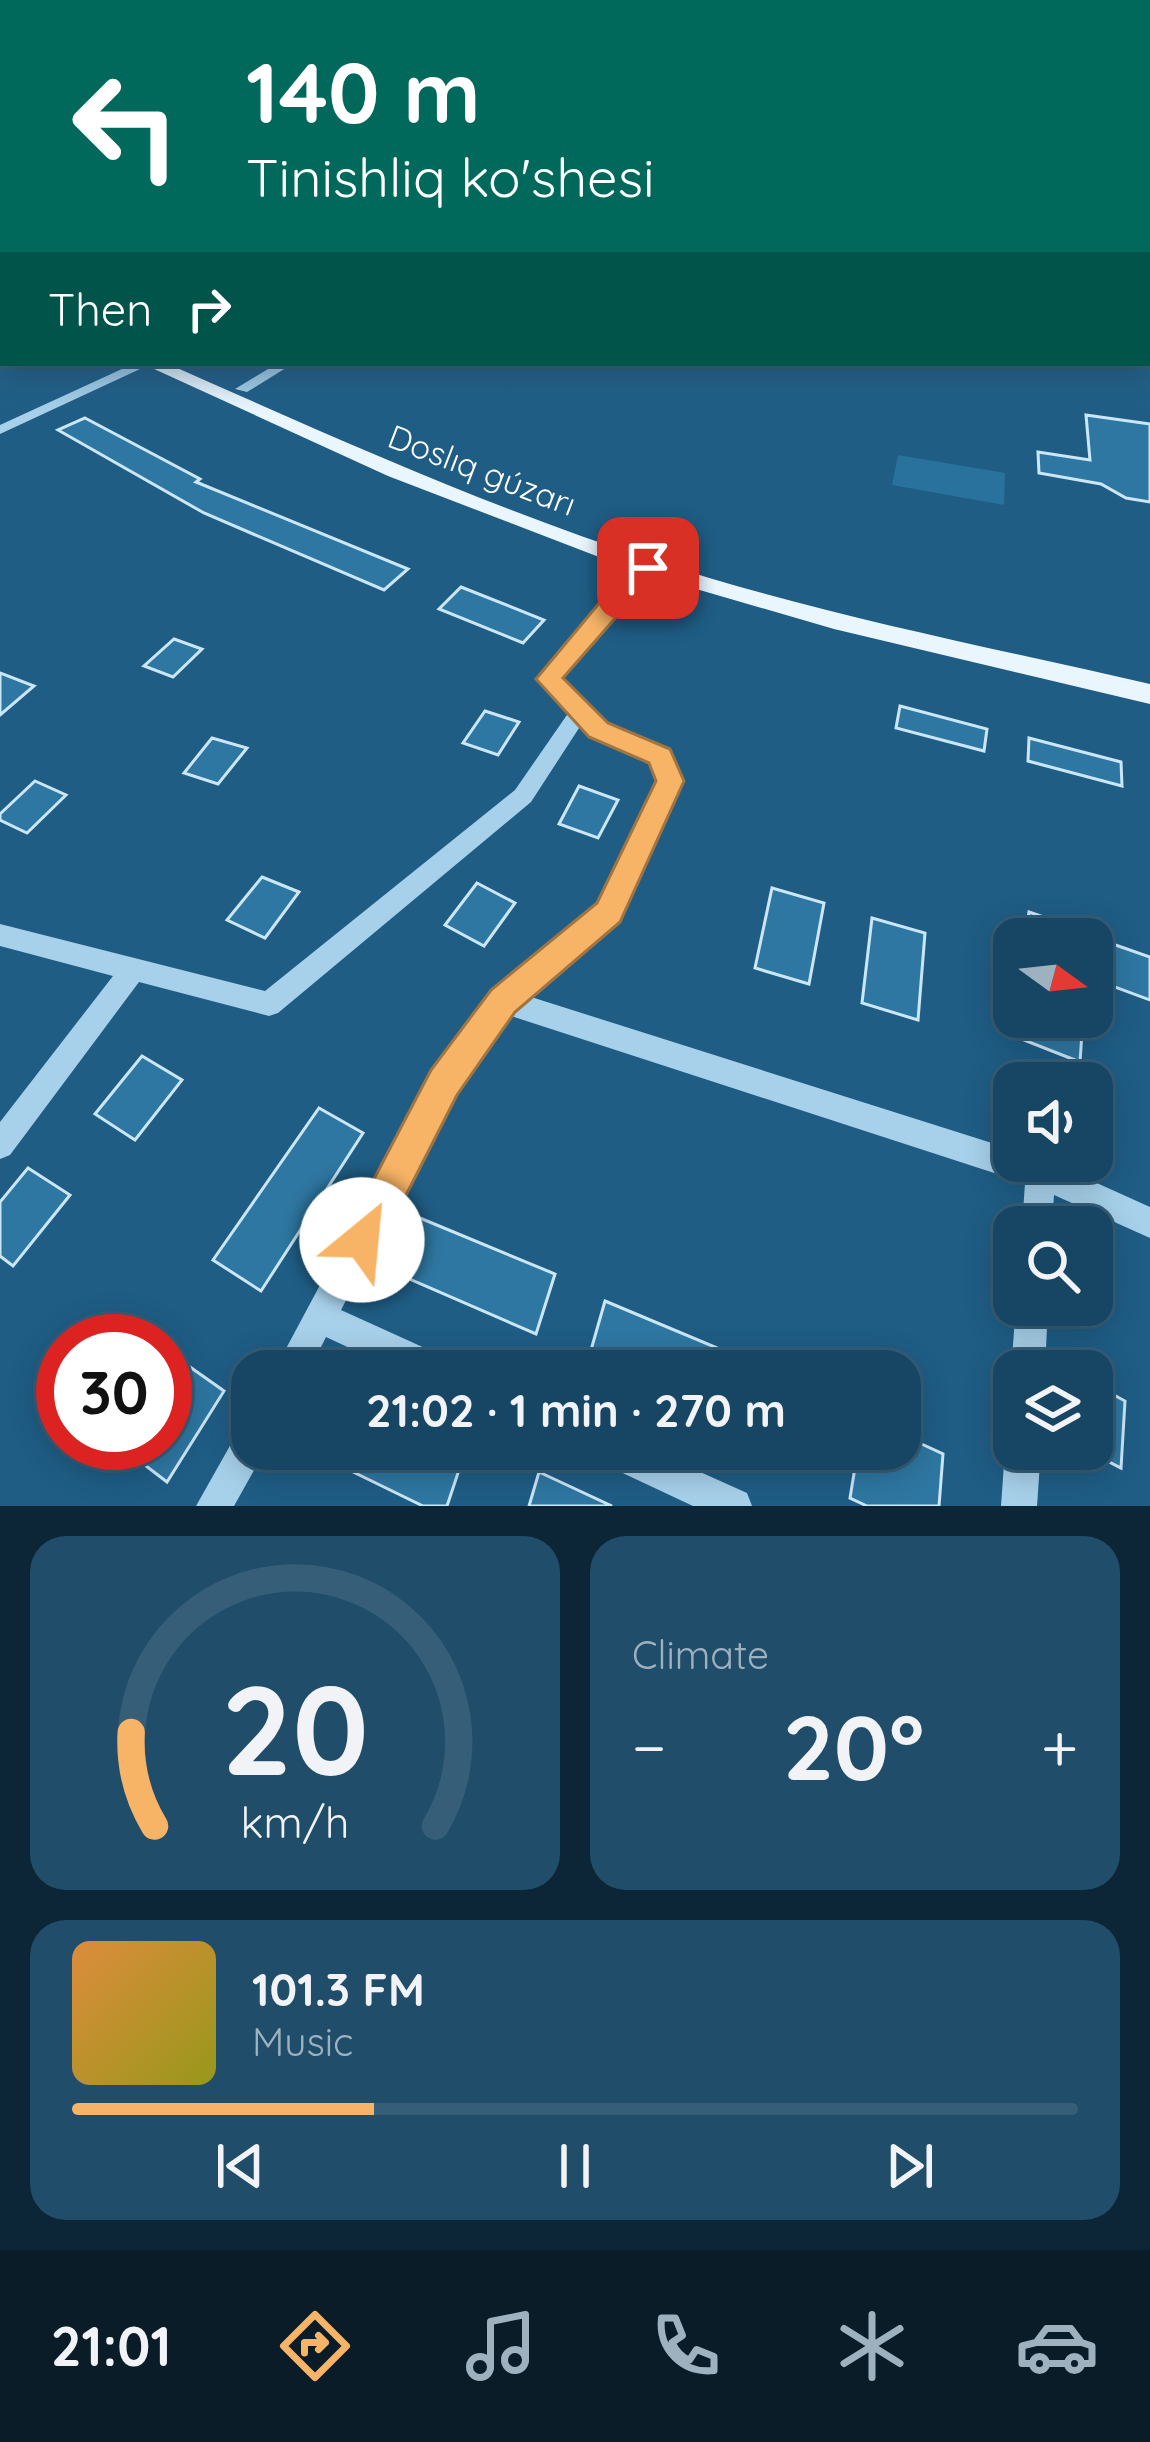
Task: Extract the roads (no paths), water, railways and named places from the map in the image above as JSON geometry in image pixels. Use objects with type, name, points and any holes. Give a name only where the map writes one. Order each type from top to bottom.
[{"type":"main road","name":"Doslıq gúzarı","points":[[155,366],[422,486],[648,568],[807,612],[1150,694]]},
{"type":"main road","name":"Doslıq gúzarı","points":[[189,366],[434,474],[656,553],[800,594],[1150,675]]},
{"type":"street","points":[[0,430],[141,366]]},
{"type":"street","points":[[242,389],[282,366]]},
{"type":"street","points":[[303,1350],[444,1082],[503,1001],[608,913],[670,781],[660,756],[598,730],[548,679],[629,582],[648,568]]},
{"type":"street","points":[[0,935],[269,1004],[523,796],[580,711]]},
{"type":"street","points":[[0,1144],[133,970]]},
{"type":"street","points":[[503,1001],[993,1158]]},
{"type":"street","points":[[1061,1182],[1150,1223]]},
{"type":"street","points":[[321,1318],[391,1350]]},
{"type":"street","points":[[214,1506],[235,1470]]},
{"type":"street","points":[[655,1470],[734,1506]]},
{"type":"street","points":[[1019,1506],[1022,1470]]}]
